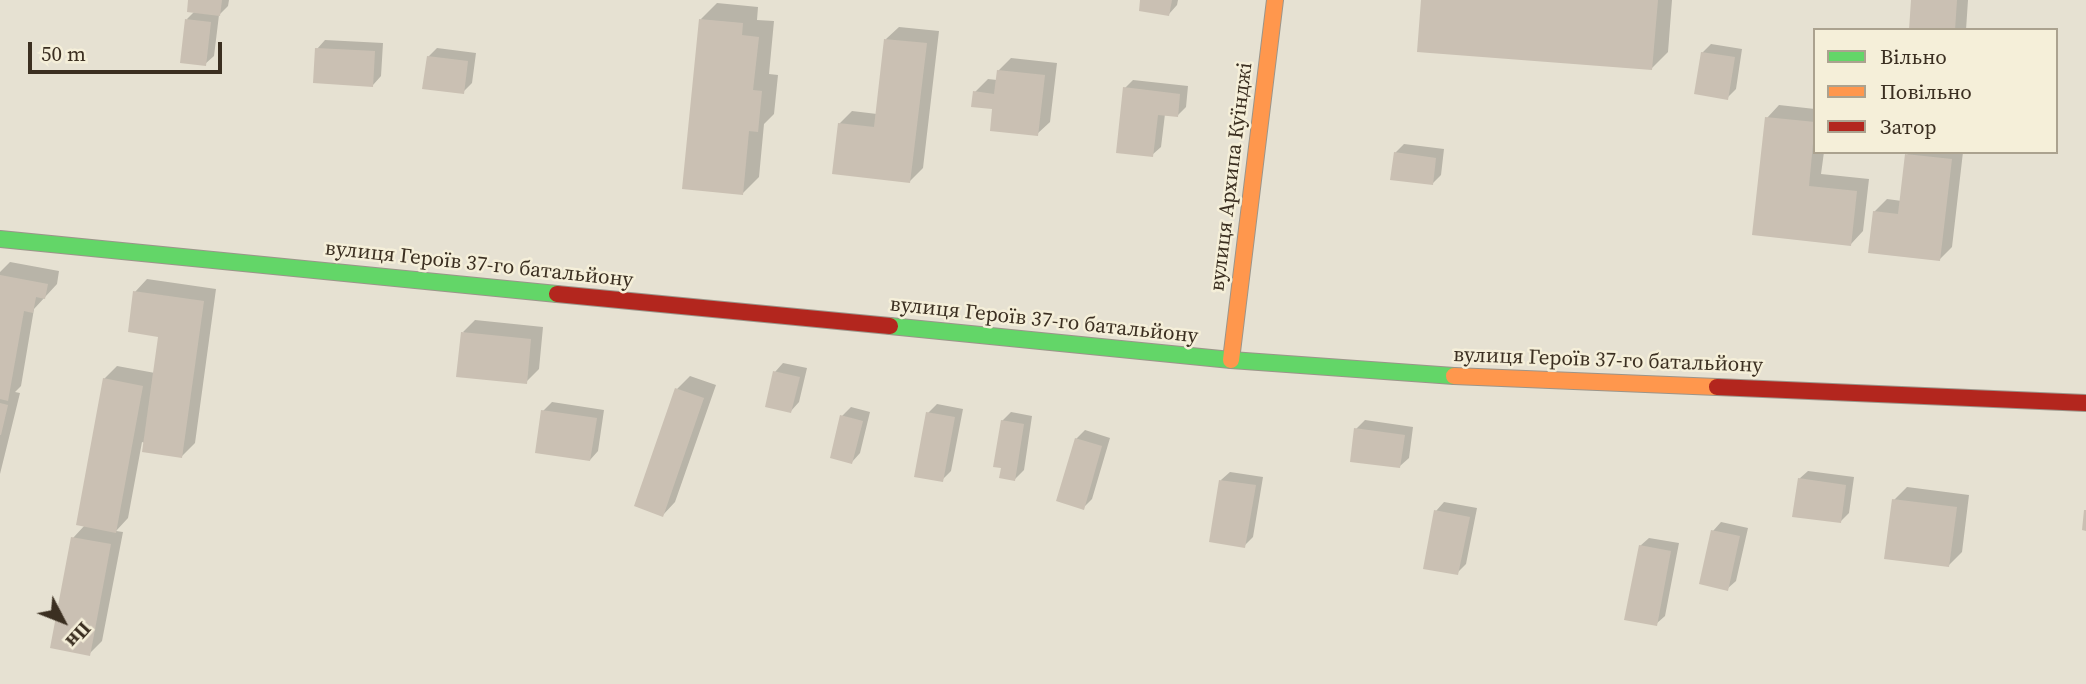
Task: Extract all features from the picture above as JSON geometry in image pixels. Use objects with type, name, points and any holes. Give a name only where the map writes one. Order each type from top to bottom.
[{"type":"street","name":"вулиця Архипа Куїнджі","points":[[1231,360],[1275,0]]},
{"type":"street","name":"вулиця Героїв 37-го батальйону","points":[[0,239],[1231,360],[1415,374],[2086,403]]},
{"type":"building","points":[[188,0],[222,0],[220,16],[187,12]]},
{"type":"building","points":[[1140,0],[1172,0],[1169,16],[1139,11]]},
{"type":"building","points":[[1421,0],[1658,0],[1652,70],[1417,52]]},
{"type":"building","points":[[1911,0],[1957,0],[1955,28],[1909,28]]},
{"type":"building","points":[[185,19],[211,22],[206,66],[180,63]]},
{"type":"building","points":[[699,19],[743,23],[742,35],[759,37],[753,90],[762,91],[758,132],[749,131],[743,195],[682,189]]},
{"type":"building","points":[[884,39],[927,43],[910,183],[832,174],[838,123],[874,127]]},
{"type":"building","points":[[315,48],[375,51],[373,87],[313,83]]},
{"type":"building","points":[[1701,52],[1735,57],[1728,100],[1694,94]]},
{"type":"building","points":[[427,56],[468,61],[464,94],[422,89]]},
{"type":"building","points":[[997,70],[1045,75],[1038,136],[990,131],[992,109],[971,107],[973,91],[994,94]]},
{"type":"building","points":[[1123,87],[1180,94],[1178,117],[1158,115],[1153,157],[1116,153]]},
{"type":"building","points":[[1765,117],[1813,122],[1809,186],[1857,191],[1851,246],[1752,235]]},
{"type":"building","points":[[1394,152],[1436,158],[1433,185],[1390,180]]},
{"type":"building","points":[[1905,154],[1952,159],[1940,261],[1868,253],[1873,211],[1898,214]]},
{"type":"building","points":[[0,275],[48,284],[45,299],[36,297],[33,313],[24,311],[8,401],[0,399]]},
{"type":"building","points":[[133,291],[204,301],[182,458],[142,452],[158,337],[128,332]]},
{"type":"building","points":[[461,332],[531,339],[527,384],[456,377]]},
{"type":"building","points":[[773,371],[800,377],[791,413],[765,407]]},
{"type":"building","points":[[103,378],[143,386],[116,533],[76,525]]},
{"type":"building","points":[[675,388],[704,398],[663,517],[634,506]]},
{"type":"building","points":[[0,403],[8,405],[1,435],[0,435]]},
{"type":"building","points":[[541,410],[597,418],[590,461],[535,453]]},
{"type":"building","points":[[926,412],[955,417],[943,482],[914,477]]},
{"type":"building","points":[[840,415],[863,421],[852,464],[830,458]]},
{"type":"building","points":[[1001,420],[1024,424],[1015,481],[999,478],[1001,468],[993,467]]},
{"type":"building","points":[[1354,428],[1405,435],[1400,468],[1350,462]]},
{"type":"building","points":[[1075,438],[1102,446],[1084,510],[1056,501]]},
{"type":"building","points":[[1798,478],[1846,485],[1841,523],[1792,517]]},
{"type":"building","points":[[1219,480],[1256,485],[1245,548],[1209,542]]},
{"type":"building","points":[[1892,499],[1957,507],[1949,567],[1884,559]]},
{"type":"building","points":[[1434,510],[1470,517],[1458,575],[1423,569]]},
{"type":"building","points":[[2086,510],[2086,531],[2082,530]]},
{"type":"building","points":[[1711,530],[1740,536],[1728,591],[1699,584]]},
{"type":"building","points":[[71,537],[111,544],[90,656],[50,648]]},
{"type":"building","points":[[1639,545],[1671,551],[1657,626],[1624,620]]},
{"type":"traffic: fast","points":[[0,239],[557,294]]},
{"type":"traffic: fast","points":[[890,326],[1231,360],[1454,376]]},
{"type":"traffic: slow","points":[[1231,360],[1275,0]]},
{"type":"traffic: slow","points":[[1454,376],[1717,387]]},
{"type":"traffic: jam","points":[[557,294],[890,326]]},
{"type":"traffic: jam","points":[[1717,387],[2086,403]]}]
